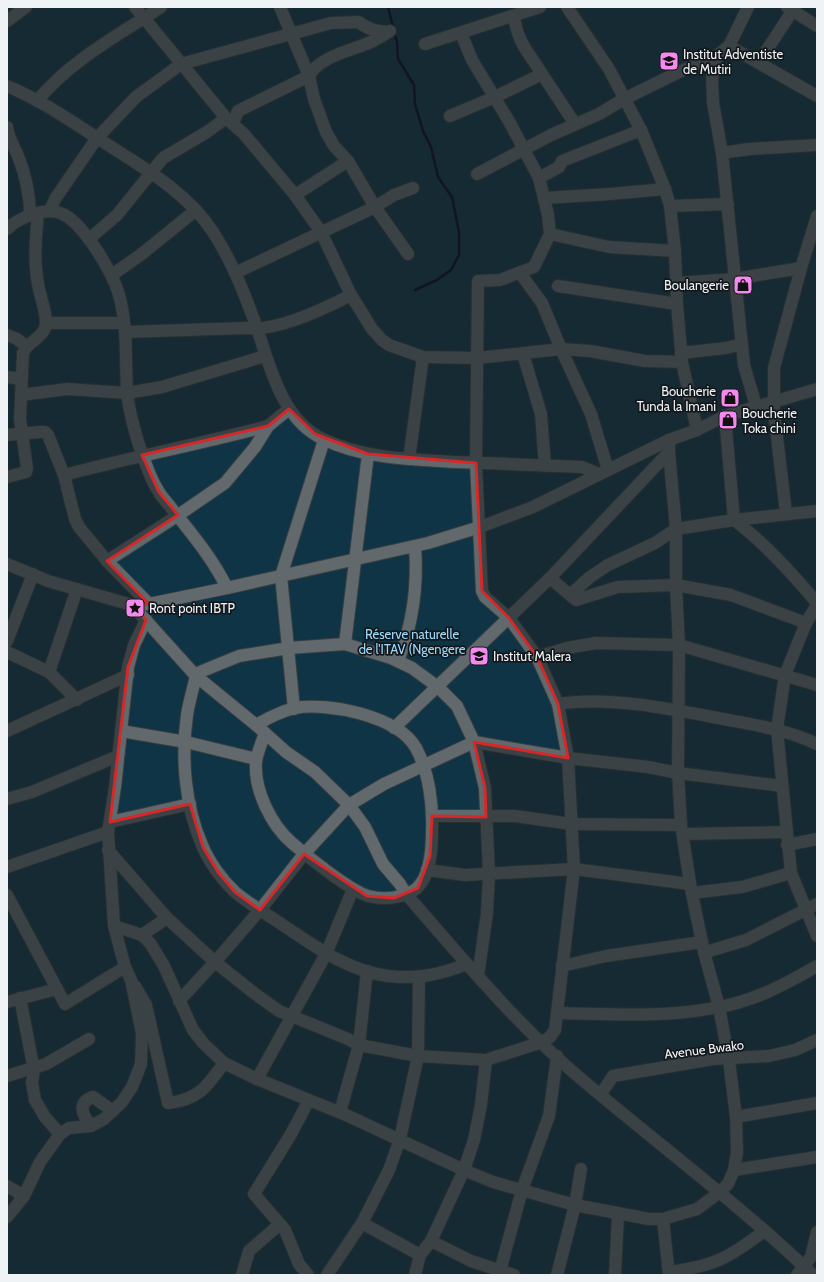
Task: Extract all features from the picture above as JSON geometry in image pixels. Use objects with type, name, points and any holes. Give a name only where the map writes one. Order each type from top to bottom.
[{"type":"street","points":[[7,21],[26,7]]},
{"type":"street","points":[[135,7],[181,64],[296,195],[321,232],[351,295],[372,330],[382,340],[403,351],[422,357],[477,358],[561,350],[590,351],[645,361],[682,358],[742,344]]},
{"type":"street","points":[[37,101],[53,82],[80,60],[161,7]]},
{"type":"street","points":[[280,7],[290,34],[309,76],[314,99],[326,132],[334,146],[348,161],[375,207],[408,254]]},
{"type":"street","points":[[425,44],[540,7]]},
{"type":"street","points":[[567,7],[609,69],[640,130],[665,189],[670,206],[682,358],[696,430]]},
{"type":"street","points":[[477,174],[575,124],[600,114],[624,99],[681,71],[718,56],[729,46],[748,7]]},
{"type":"street","points":[[759,62],[792,8],[817,26]]},
{"type":"street","points":[[514,16],[517,34],[521,44],[575,124]]},
{"type":"street","points":[[39,214],[55,199],[97,138],[136,97],[181,64],[331,23],[345,21],[359,22],[364,27],[372,30],[389,31],[371,42],[354,47],[327,60],[311,72],[309,76],[238,111],[230,121],[207,132],[163,158],[150,172],[117,215],[89,239]]},
{"type":"street","points":[[108,850],[167,918],[215,962],[280,1011],[358,1045],[418,1056],[486,1060],[542,1042],[550,1037],[555,1030],[574,869],[568,758],[558,704],[537,657],[509,618],[485,597],[482,591],[476,463],[478,281],[500,280],[534,267],[550,234],[539,178],[495,97],[472,60],[461,33]]},
{"type":"street","points":[[729,46],[817,96]]},
{"type":"street","points":[[718,56],[712,78],[713,103],[722,153],[744,365],[756,406]]},
{"type":"street","points":[[450,116],[495,97],[542,74]]},
{"type":"street","points":[[7,86],[37,101],[150,172],[171,187],[196,210],[223,248],[235,273],[257,330],[265,356],[289,409],[304,426],[324,440],[368,454],[409,459],[544,466],[582,466],[603,472]]},
{"type":"street","points":[[7,127],[8,134],[23,168],[29,189],[39,214],[35,240],[36,278],[46,324],[41,334],[26,346],[23,353],[20,395],[21,434],[27,468],[26,472],[7,477]]},
{"type":"street","points":[[539,178],[558,167],[562,161],[640,130]]},
{"type":"street","points":[[722,153],[749,149],[817,145]]},
{"type":"street","points":[[296,195],[348,161]]},
{"type":"street","points":[[235,273],[375,207],[394,195],[413,188]]},
{"type":"street","points":[[544,198],[665,189]]},
{"type":"street","points":[[670,206],[728,204]]},
{"type":"street","points":[[112,275],[196,210]]},
{"type":"street","points":[[7,229],[21,218],[39,214],[60,212],[72,219],[89,239],[112,275],[119,295],[125,327],[127,393],[142,455],[158,492],[200,544],[219,572],[227,588]]},
{"type":"street","points":[[786,513],[774,401],[774,368],[801,268],[817,216]]},
{"type":"street","points":[[550,234],[609,248],[674,251]]},
{"type":"street","points":[[676,283],[734,279],[801,268]]},
{"type":"street","points":[[520,273],[542,303],[561,350],[591,414],[603,472]]},
{"type":"street","points":[[558,286],[677,304]]},
{"type":"street","points":[[46,324],[125,327],[246,328],[257,330],[277,325],[328,307],[351,295]]},
{"type":"street","points":[[7,335],[17,339],[26,346]]},
{"type":"street","points":[[523,354],[541,414],[544,466]]},
{"type":"street","points":[[20,395],[67,389],[127,393],[162,388],[265,356]]},
{"type":"street","points":[[409,459],[422,357]]},
{"type":"street","points":[[7,377],[21,379]]},
{"type":"street","points":[[7,564],[78,589],[132,605],[149,604],[227,588],[415,546],[480,527],[533,506],[669,440],[696,430],[725,416],[817,389]]},
{"type":"street","points":[[107,561],[177,516],[225,482],[255,447],[268,426],[289,409]]},
{"type":"street","points":[[725,416],[734,520],[750,532],[797,579],[817,604],[806,623],[785,675],[777,729],[787,845],[791,873],[817,936]]},
{"type":"street","points":[[64,475],[142,455],[211,441],[268,426]]},
{"type":"street","points":[[7,435],[45,432],[64,475],[75,519],[79,527],[107,561],[149,604]]},
{"type":"street","points":[[294,708],[281,576],[324,440]]},
{"type":"street","points":[[114,926],[142,935],[150,943],[164,966],[193,1030],[203,1043],[224,1063],[340,1112],[464,1170],[493,1182],[575,1205],[649,1219],[663,1219],[697,1210],[720,1192],[728,1184],[734,1170],[737,1152],[736,1117],[729,1060],[719,1008],[691,888],[682,830],[678,773],[679,645],[676,585],[676,529],[669,440]]},
{"type":"street","points":[[394,728],[550,578],[669,452]]},
{"type":"street","points":[[345,644],[368,454]]},
{"type":"street","points":[[570,595],[590,577],[608,565],[655,543],[676,529],[786,513],[817,511]]},
{"type":"street","points":[[398,661],[410,630],[413,615],[416,570],[415,546]]},
{"type":"street","points":[[7,641],[33,574]]},
{"type":"street","points":[[550,578],[576,600],[618,587],[676,585],[731,595],[806,623]]},
{"type":"street","points":[[49,672],[78,589]]},
{"type":"street","points":[[132,605],[196,675],[286,752],[315,772],[349,805],[365,827],[383,864],[400,884],[406,894],[478,976],[542,1042],[601,1094],[720,1192],[764,1231],[805,1272]]},
{"type":"street","points":[[146,620],[134,645],[128,667],[109,827],[108,850],[114,926],[125,967],[146,1005],[168,1103],[183,1101],[192,1097],[206,1087],[224,1063]]},
{"type":"street","points":[[537,657],[567,648],[596,643],[679,645],[817,685]]},
{"type":"street","points":[[196,675],[239,656],[289,648],[345,644],[398,661],[412,668],[438,687],[457,706],[474,742],[485,788],[489,874],[487,913],[478,976]]},
{"type":"street","points":[[7,652],[49,672],[77,700]]},
{"type":"street","points":[[7,731],[77,700],[128,675]]},
{"type":"street","points":[[196,675],[187,715],[186,781],[190,804],[202,847],[218,872],[235,892],[326,954],[367,971],[387,976],[419,978],[444,973],[467,964]]},
{"type":"street","points":[[558,704],[578,701],[600,701],[678,710],[777,729],[817,744]]},
{"type":"street","points":[[256,725],[294,708],[316,707],[344,709],[367,715],[394,728],[408,739],[416,748],[424,767],[429,785],[432,816],[432,847],[427,870],[418,888],[394,898],[380,899],[367,896],[353,889],[304,854],[287,839],[270,815],[260,788],[256,759],[265,733]]},
{"type":"street","points":[[121,731],[186,742],[256,759]]},
{"type":"street","points":[[179,1001],[260,910],[304,854],[339,814],[349,805],[384,784],[424,767],[474,742],[568,758],[648,767],[678,773],[782,786]]},
{"type":"street","points":[[7,800],[32,792],[118,756]]},
{"type":"street","points":[[7,867],[109,827],[190,804]]},
{"type":"street","points":[[432,816],[515,816],[571,824],[682,830],[787,832]]},
{"type":"street","points":[[787,845],[817,839]]},
{"type":"street","points":[[427,870],[466,875],[574,869],[691,888],[742,887],[791,873]]},
{"type":"street","points":[[257,1078],[326,954],[353,889]]},
{"type":"street","points":[[7,895],[65,1004],[125,967]]},
{"type":"street","points":[[562,966],[606,956],[704,947],[746,940],[817,904]]},
{"type":"street","points":[[142,935],[167,918]]},
{"type":"street","points":[[557,1013],[660,1014],[719,1008],[747,1000],[785,984],[817,966]]},
{"type":"street","points":[[340,1112],[358,1045],[367,971]]},
{"type":"street","points":[[327,1275],[362,1223],[389,1170],[400,1139],[418,1056],[419,978]]},
{"type":"street","points":[[7,1217],[24,1196],[40,1162],[60,1134],[69,1128],[91,1126],[104,1119],[122,1102],[130,1091],[141,1064],[142,1033],[131,980]]},
{"type":"street","points":[[7,1002],[58,989]]},
{"type":"street","points":[[20,998],[34,1070],[32,1084],[36,1100],[45,1117],[60,1134]]},
{"type":"street","points":[[7,1076],[34,1070],[62,1057],[90,1039]]},
{"type":"street","name":"Avenue Bwako","points":[[601,1094],[613,1076],[713,1060],[729,1060],[775,1055],[794,1050],[817,1040]]},
{"type":"street","points":[[500,1273],[522,1190],[549,1116],[557,1056]]},
{"type":"street","points":[[415,1275],[420,1255],[431,1241],[464,1170],[477,1126],[486,1060]]},
{"type":"street","points":[[91,1126],[84,1115],[82,1107],[83,1102],[93,1097],[113,1111]]},
{"type":"street","points":[[308,1275],[298,1264],[285,1230],[254,1194],[291,1134],[309,1100]]},
{"type":"street","points":[[736,1117],[817,1103]]},
{"type":"street","points":[[734,1170],[817,1157]]},
{"type":"street","points":[[557,1275],[575,1205],[581,1169]]},
{"type":"street","points":[[7,1186],[24,1196]]},
{"type":"street","points":[[615,1275],[618,1214]]},
{"type":"street","points":[[663,1219],[669,1274],[706,1266],[724,1259],[739,1251],[764,1231]]},
{"type":"street","points":[[362,1223],[420,1255]]},
{"type":"street","points":[[242,1275],[249,1251],[280,1224]]},
{"type":"street","points":[[805,1272],[811,1257],[817,1232]]},
{"type":"street","points":[[431,1241],[471,1261],[500,1273],[514,1275]]},
{"type":"street","points":[[805,1272],[817,1265]]},
{"type":"highlighted area","points":[[289,409],[315,434],[368,454],[476,463],[482,591],[509,618],[537,657],[558,704],[568,758],[474,742],[485,788],[486,817],[432,816],[430,856],[418,888],[394,898],[367,896],[304,854],[260,910],[235,892],[218,872],[203,847],[190,804],[110,822],[128,667],[146,620],[132,605],[149,604],[107,561],[178,515],[159,492],[142,455],[268,426]]},
{"type":"green space","name":"Réserve naturelle de l'ITAV (Ngengere","points":[[7,7],[817,7],[817,1275],[7,1275]]},
{"type":"waterway","points":[[388,7],[393,27]]},
{"type":"waterway","points":[[394,32],[397,42],[398,59],[414,85],[415,104],[423,131],[431,147],[438,177],[452,197],[459,232],[459,255],[451,270],[437,280],[415,290]]},
{"type":"place","name":"Institut Adventiste de Mutiri","points":[[669,61]]},
{"type":"place","name":"Boulangerie","points":[[743,285]]},
{"type":"place","name":"Boucherie Tunda la Imani","points":[[730,398]]},
{"type":"place","name":"Boucherie Toka chini","points":[[728,420]]},
{"type":"place","name":"Ront point IBTP","points":[[135,608]]},
{"type":"place","name":"Institut Malera","points":[[479,656]]}]
